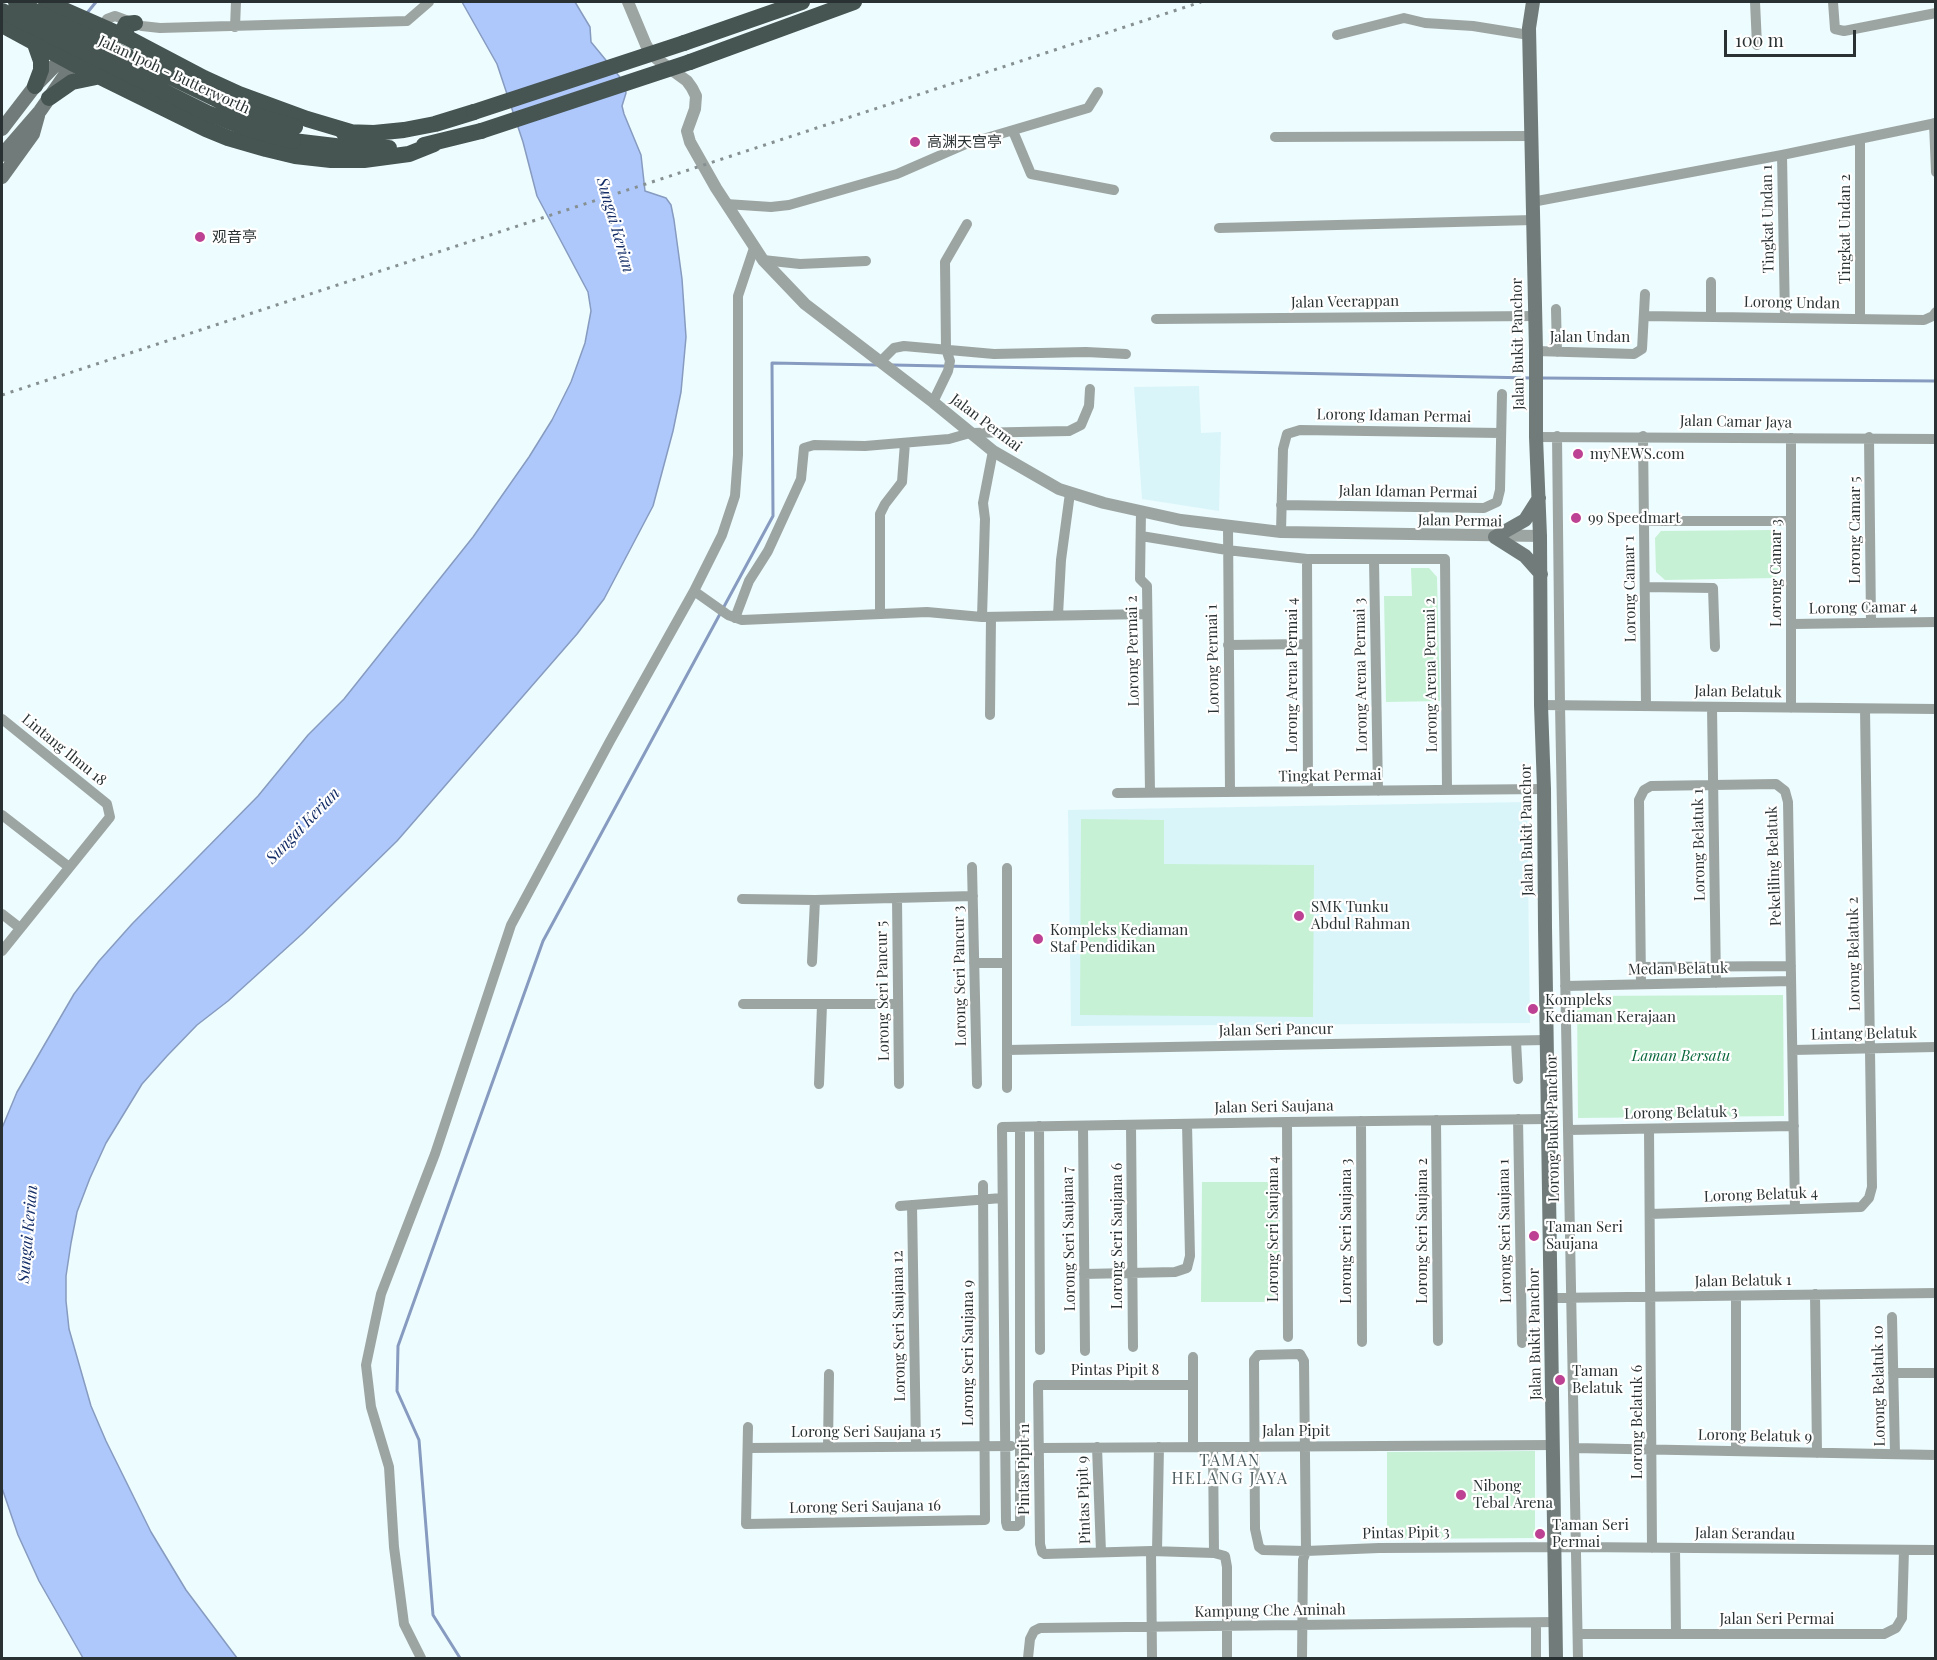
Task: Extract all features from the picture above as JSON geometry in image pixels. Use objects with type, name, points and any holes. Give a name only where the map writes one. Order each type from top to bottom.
[{"type":"highway","name":"Jalan Ipoh - Butterworth","points":[[16,2],[239,110],[294,134],[404,130],[435,124],[802,2]]},
{"type":"highway","points":[[31,92],[41,70],[41,61],[27,37],[29,31],[38,25],[42,18],[38,2]]},
{"type":"highway","points":[[46,2],[131,40],[239,94],[307,119],[354,133]]},
{"type":"highway","name":"Jalan Ipoh - Butterworth","points":[[2,11],[207,113],[249,129],[294,134],[352,148],[377,148],[434,144],[481,131],[690,62],[854,2]]},
{"type":"highway","points":[[131,40],[124,28],[126,24],[135,22]]},
{"type":"highway","points":[[2,25],[67,60],[228,138],[295,156],[331,160],[364,160],[409,154],[434,144]]},
{"type":"highway","points":[[107,79],[114,52],[131,40]]},
{"type":"highway","points":[[44,104],[72,82],[107,79]]},
{"type":"main road","name":"Jalan Bukit Panchor","points":[[1533,2],[1529,35],[1536,437],[1541,574],[1541,705],[1556,1659]]},
{"type":"main road","points":[[2,114],[31,92],[102,28]]},
{"type":"main road","points":[[2,177],[33,134],[44,104],[67,60]]},
{"type":"main road","points":[[2,129],[31,92]]},
{"type":"main road","points":[[2,155],[44,104]]},
{"type":"main road","points":[[1539,498],[1525,520],[1495,537],[1525,556],[1541,574]]},
{"type":"street","points":[[235,27],[236,2]]},
{"type":"street","points":[[102,28],[107,19],[115,16],[151,28],[407,21],[429,2]]},
{"type":"street","name":"Jalan Permai","points":[[628,2],[651,53],[693,88],[696,96],[695,109],[687,135],[726,204],[763,260],[805,304],[993,451],[1059,489],[1181,520],[1281,532],[1540,536]]},
{"type":"street","points":[[1755,2],[1757,45]]},
{"type":"street","points":[[1833,2],[1835,29],[1844,31],[1935,13]]},
{"type":"street","points":[[1337,35],[1404,18],[1425,23],[1473,26],[1529,35]]},
{"type":"street","points":[[726,204],[771,207],[789,205],[897,174],[966,144],[1088,108],[1098,92]]},
{"type":"street","points":[[1532,202],[1782,155],[1935,123],[1935,172]]},
{"type":"street","points":[[1012,131],[1031,174],[1114,190]]},
{"type":"street","points":[[1275,137],[1531,136]]},
{"type":"street","name":"Tingkat Undan 2","points":[[1860,139],[1860,319]]},
{"type":"street","name":"Tingkat Undan 1","points":[[1782,155],[1785,318]]},
{"type":"street","points":[[1219,228],[1533,220]]},
{"type":"street","points":[[933,402],[949,366],[946,349],[945,262],[967,224]]},
{"type":"street","points":[[421,1659],[404,1624],[394,1548],[389,1467],[371,1407],[366,1365],[381,1294],[435,1154],[511,925],[610,741],[698,595],[722,535],[735,496],[738,455],[738,296],[754,248]]},
{"type":"street","points":[[763,260],[800,264],[866,261]]},
{"type":"street","points":[[1710,317],[1711,282]]},
{"type":"street","points":[[1644,316],[1645,294]]},
{"type":"street","points":[[1556,309],[1557,352]]},
{"type":"street","name":"Lorong Undan","points":[[1644,316],[1924,320],[1934,316],[1935,312]]},
{"type":"street","name":"Jalan Veerappan","points":[[1156,319],[1535,316]]},
{"type":"street","name":"Jalan Undan","points":[[1536,351],[1634,354],[1642,349],[1644,316]]},
{"type":"street","points":[[880,362],[894,348],[904,346],[994,354],[1086,352],[1126,354]]},
{"type":"street","points":[[732,616],[749,581],[768,551],[796,490],[801,478],[804,448],[814,444],[866,446],[905,443],[948,439],[970,433],[1070,431],[1081,425],[1089,406],[1090,389]]},
{"type":"street","name":"Jalan Idaman Permai","points":[[1281,505],[1484,508],[1497,502],[1500,490],[1502,394]]},
{"type":"street","name":"Lorong Idaman Permai","points":[[1281,505],[1282,448],[1287,434],[1300,430],[1500,433]]},
{"type":"street","points":[[1557,436],[1560,705]]},
{"type":"street","name":"Lorong Camar 1","points":[[1643,436],[1646,706]]},
{"type":"street","name":"Jalan Camar Jaya","points":[[1536,437],[1935,439]]},
{"type":"street","name":"Lorong Camar 5","points":[[1869,437],[1871,622]]},
{"type":"street","name":"Lorong Camar 3","points":[[1791,438],[1791,708]]},
{"type":"street","points":[[880,613],[880,514],[902,482],[905,443]]},
{"type":"street","points":[[990,715],[983,503],[993,451]]},
{"type":"street","points":[[1058,615],[1061,560],[1070,493]]},
{"type":"street","points":[[1281,505],[1281,532]]},
{"type":"street","name":"Lorong Permai 2","points":[[1141,511],[1140,579],[1147,586],[1148,614],[1150,792]]},
{"type":"street","points":[[1644,521],[1791,520]]},
{"type":"street","name":"Lorong Permai 1","points":[[1228,526],[1230,792]]},
{"type":"street","points":[[1141,536],[1227,550],[1307,559],[1374,560]]},
{"type":"street","name":"Lorong Arena Permai 4","points":[[1307,559],[1308,791]]},
{"type":"street","name":"Lorong Arena Permai 2","points":[[1374,560],[1445,559],[1448,790]]},
{"type":"street","name":"Lorong Arena Permai 3","points":[[1374,560],[1378,791]]},
{"type":"street","points":[[1645,587],[1713,588],[1715,647]]},
{"type":"street","points":[[698,595],[742,620],[927,612],[986,617],[1148,614]]},
{"type":"street","name":"Lorong Camar 4","points":[[1791,624],[1935,622]]},
{"type":"street","points":[[1228,645],[1307,644]]},
{"type":"street","name":"Jalan Belatuk","points":[[1541,705],[1935,709]]},
{"type":"street","name":"Lorong Bukit Panchor","points":[[1560,705],[1578,1659]]},
{"type":"street","name":"Lorong Belatuk 1","points":[[1712,707],[1716,983]]},
{"type":"street","name":"Lorong Belatuk 2","points":[[1865,709],[1872,1187],[1869,1198]]},
{"type":"street","name":"Lintang Ilmu 18","points":[[2,719],[107,804],[110,817],[69,867]]},
{"type":"street","name":"Pekeliling Belatuk","points":[[1641,984],[1640,800],[1644,790],[1651,786],[1776,784],[1785,791],[1788,802],[1796,1209]]},
{"type":"street","name":"Tingkat Permai","points":[[1117,793],[1544,789]]},
{"type":"street","points":[[2,815],[69,867],[2,951]]},
{"type":"street","name":"Lorong Seri Pancur 3","points":[[972,867],[977,1084]]},
{"type":"street","points":[[1007,868],[1007,1088]]},
{"type":"street","points":[[742,899],[814,900],[973,896]]},
{"type":"street","name":"Lorong Seri Pancur 5","points":[[897,898],[899,1084]]},
{"type":"street","points":[[812,962],[814,900]]},
{"type":"street","points":[[2,914],[20,928]]},
{"type":"street","points":[[974,963],[1007,963]]},
{"type":"street","name":"Medan Belatuk","points":[[1641,968],[1791,966]]},
{"type":"street","name":"Medan Belatuk","points":[[1566,986],[1791,981]]},
{"type":"street","points":[[743,1004],[898,1004]]},
{"type":"street","points":[[819,1084],[822,1005]]},
{"type":"street","name":"Jalan Seri Pancur","points":[[1007,1050],[1546,1040]]},
{"type":"street","points":[[1516,1041],[1518,1078]]},
{"type":"street","name":"Lintang Belatuk","points":[[1793,1050],[1935,1047]]},
{"type":"street","name":"Lorong Seri Saujana 1","points":[[1518,1119],[1522,1343]]},
{"type":"street","name":"Jalan Seri Saujana","points":[[1002,1198],[1002,1127],[1548,1119]]},
{"type":"street","name":"Lorong Seri Saujana 2","points":[[1436,1120],[1438,1341]]},
{"type":"street","name":"Lorong Seri Saujana 3","points":[[1361,1121],[1362,1342]]},
{"type":"street","name":"Lorong Seri Saujana 4","points":[[1287,1122],[1288,1337]]},
{"type":"street","points":[[1084,1274],[1175,1272],[1187,1268],[1190,1256],[1187,1124]]},
{"type":"street","name":"Lorong Seri Saujana 6","points":[[1131,1125],[1132,1347]]},
{"type":"street","points":[[1039,1126],[1040,1350]]},
{"type":"street","name":"Lorong Seri Saujana 7","points":[[1083,1126],[1085,1352]]},
{"type":"street","name":"Lorong Belatuk 3","points":[[1568,1130],[1794,1126]]},
{"type":"street","points":[[900,1206],[1002,1198],[1006,1525],[1017,1526],[1020,1524],[1020,1127]]},
{"type":"street","name":"Lorong Belatuk 6","points":[[1649,1129],[1652,1548]]},
{"type":"street","name":"Lorong Seri Saujana 9","points":[[983,1185],[985,1520]]},
{"type":"street","name":"Lorong Belatuk 4","points":[[1650,1214],[1860,1206],[1869,1198]]},
{"type":"street","name":"Lorong Seri Saujana 12","points":[[912,1205],[916,1446]]},
{"type":"street","name":"Jalan Belatuk 1","points":[[1551,1298],[1935,1293]]},
{"type":"street","points":[[1815,1294],[1817,1452]]},
{"type":"street","points":[[1736,1296],[1736,1451]]},
{"type":"street","name":"Lorong Belatuk 10","points":[[1892,1317],[1895,1454]]},
{"type":"street","points":[[1255,1447],[1254,1360],[1258,1355],[1300,1354],[1304,1361],[1306,1446],[1306,1551],[1303,1560],[1302,1659]]},
{"type":"street","points":[[1193,1357],[1193,1447]]},
{"type":"street","points":[[1893,1372],[1935,1372]]},
{"type":"street","points":[[828,1447],[829,1374]]},
{"type":"street","name":"Pintas Pipit 8","points":[[1038,1386],[1193,1385]]},
{"type":"street","name":"Pintas Pipit 11","points":[[1038,1386],[1040,1544],[1042,1552],[1051,1554],[1101,1552]]},
{"type":"street","points":[[748,1427],[748,1448]]},
{"type":"street","name":"Jalan Pipit","points":[[1040,1448],[1553,1445]]},
{"type":"street","name":"Lorong Seri Saujana 15","points":[[748,1448],[1020,1446]]},
{"type":"street","name":"Pintas Pipit 9","points":[[1098,1447],[1101,1552]]},
{"type":"street","points":[[1152,1659],[1159,1447]]},
{"type":"street","points":[[1214,1447],[1214,1553]]},
{"type":"street","name":"Pintas Pipit 3","points":[[1255,1447],[1255,1529],[1259,1547],[1268,1551],[1555,1547]]},
{"type":"street","name":"Lorong Seri Saujana 16","points":[[748,1448],[746,1524],[985,1520]]},
{"type":"street","name":"Lorong Belatuk 9","points":[[1574,1448],[1935,1455]]},
{"type":"street","name":"Jalan Serandau","points":[[1555,1547],[1935,1550]]},
{"type":"street","points":[[1675,1548],[1676,1634]]},
{"type":"street","name":"Jalan Seri Permai","points":[[1578,1634],[1884,1634],[1896,1628],[1902,1618],[1904,1550]]},
{"type":"street","points":[[1101,1552],[1154,1551],[1214,1553],[1225,1556],[1227,1561],[1227,1659]]},
{"type":"street","name":"Kampung Che Aminah","points":[[1028,1659],[1030,1639],[1034,1631],[1040,1628],[1556,1622]]},
{"type":"street","points":[[1536,1623],[1536,1659]]},
{"type":"shaded area","points":[[1199,386],[1201,433],[1221,432],[1219,511],[1142,499],[1134,387]]},
{"type":"shaded area","name":"SMK Tunku Abdul Rahman","points":[[1527,802],[1530,1023],[1071,1026],[1068,810]]},
{"type":"green space","points":[[1771,530],[1780,536],[1780,572],[1775,578],[1665,580],[1656,572],[1655,538],[1661,531]]},
{"type":"green space","points":[[1411,568],[1429,568],[1437,577],[1440,701],[1386,702],[1384,596],[1412,596]]},
{"type":"green space","points":[[1081,819],[1164,820],[1164,864],[1314,865],[1313,1017],[1080,1015]]},
{"type":"green space","name":"Laman Bersatu","points":[[1783,995],[1784,1116],[1578,1118],[1577,996]]},
{"type":"green space","points":[[1202,1182],[1280,1182],[1280,1302],[1201,1302]]},
{"type":"green space","name":"Nibong Tebal Arena","points":[[1535,1451],[1535,1538],[1387,1539],[1387,1452]]},
{"type":"water","name":"Sungai Kerian","points":[[462,2],[575,2],[590,27],[591,42],[625,86],[626,93],[622,106],[641,155],[645,191],[666,198],[671,205],[674,220],[682,279],[686,337],[681,392],[673,431],[653,506],[604,599],[577,634],[397,841],[302,934],[228,1001],[197,1025],[167,1056],[142,1084],[106,1143],[77,1212],[66,1276],[69,1329],[91,1406],[151,1532],[186,1590],[237,1658],[83,1658],[39,1581],[18,1535],[2,1488],[2,1128],[17,1092],[74,994],[99,961],[132,924],[258,796],[308,735],[344,699],[473,537],[529,457],[552,420],[571,382],[585,343],[591,311],[588,292],[537,196],[523,142],[497,64]]},
{"type":"waterway","points":[[87,13],[96,2]]},
{"type":"waterway","points":[[460,1658],[433,1615],[419,1440],[397,1391],[398,1346],[543,941],[773,516],[772,363],[878,365]]},
{"type":"waterway","points":[[893,365],[1532,378]]},
{"type":"waterway","points":[[1541,378],[1936,381]]},
{"type":"railway","points":[[2,395],[1201,2]]},
{"type":"place","name":"高渊天宫亭","points":[[915,142]]},
{"type":"place","name":"观音亭","points":[[200,237]]},
{"type":"place","name":"myNEWS.com","points":[[1578,454]]},
{"type":"place","name":"99 Speedmart","points":[[1576,518]]},
{"type":"place","name":"SMK Tunku Abdul Rahman","points":[[1299,916]]},
{"type":"place","name":"Kompleks Kediaman Staf Pendidikan","points":[[1038,939]]},
{"type":"place","name":"Kompleks Kediaman Kerajaan","points":[[1533,1009]]},
{"type":"place","name":"Taman Seri Saujana","points":[[1534,1236]]},
{"type":"place","name":"Taman Belatuk","points":[[1560,1380]]},
{"type":"place","name":"Nibong Tebal Arena","points":[[1461,1495]]},
{"type":"place","name":"Taman Seri Permai","points":[[1540,1534]]},
{"type":"district","name":"TAMAN HELANG JAYA","points":[[1230,1470]]}]
